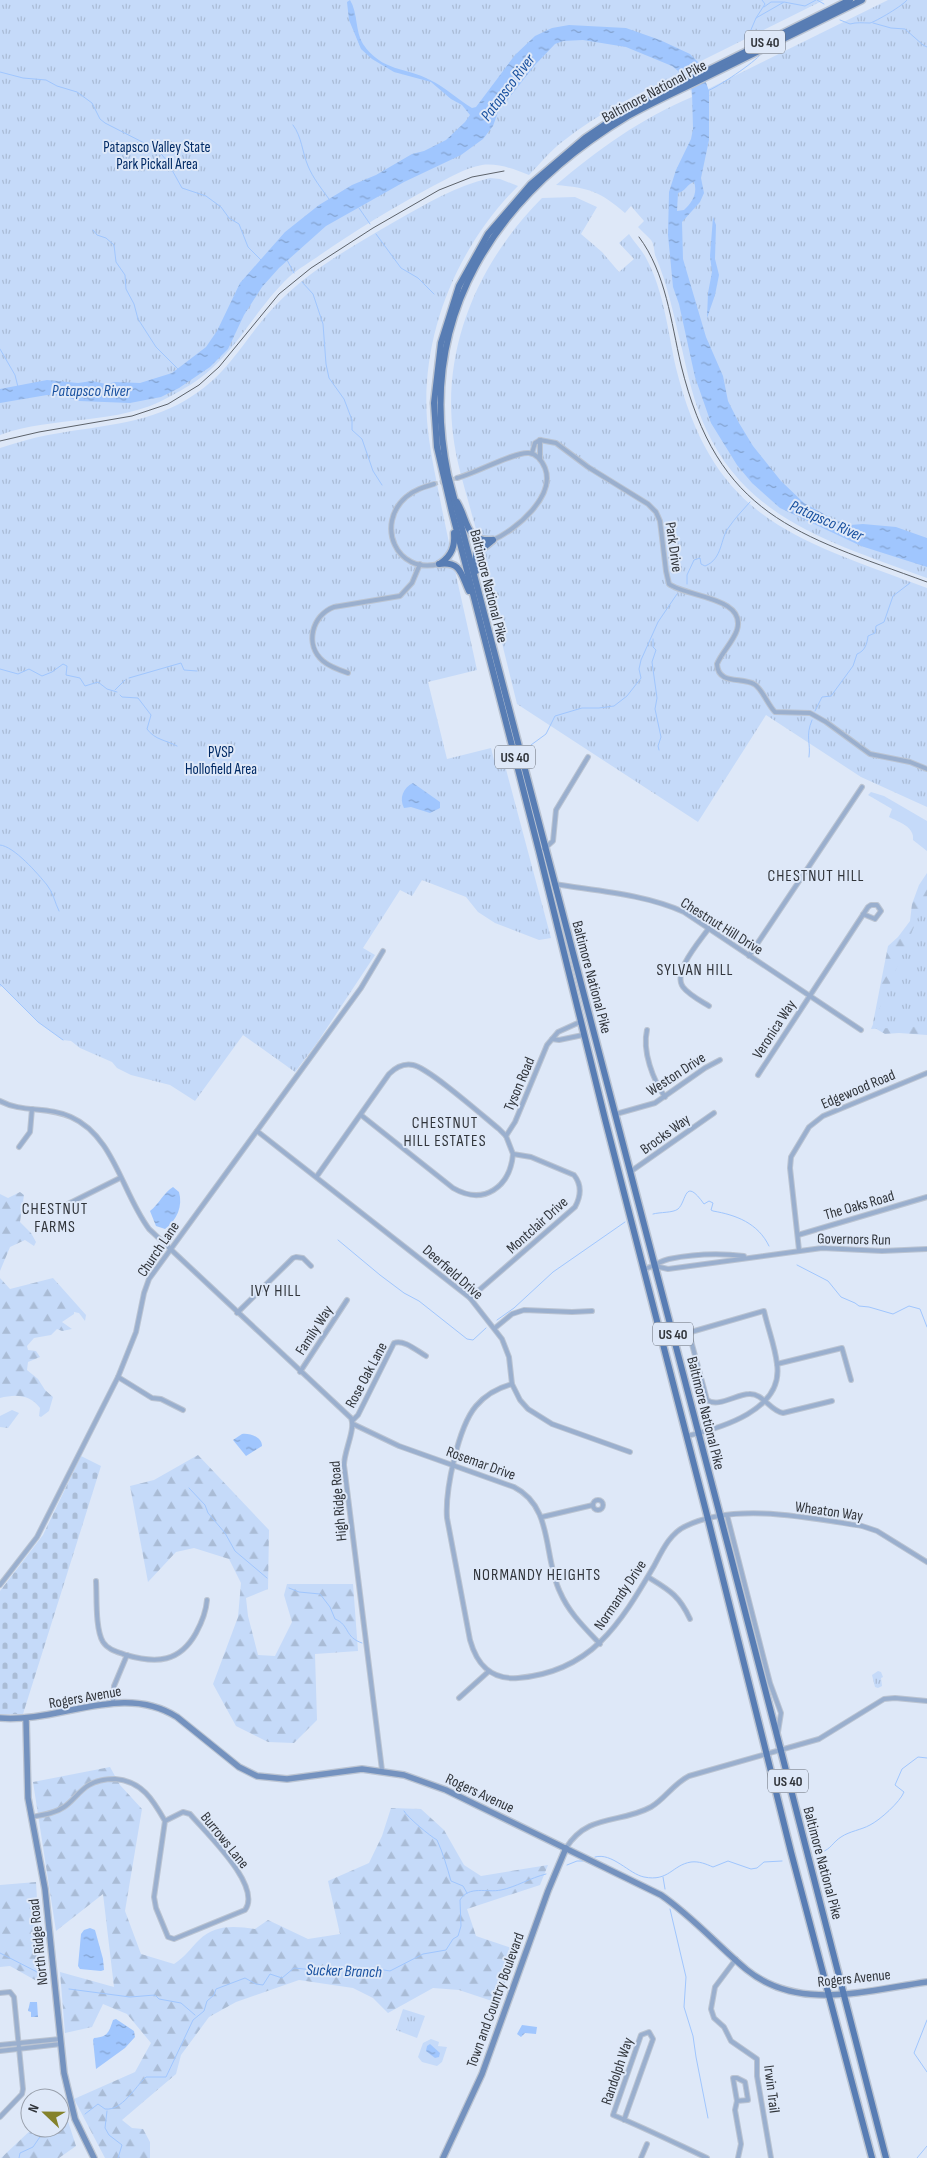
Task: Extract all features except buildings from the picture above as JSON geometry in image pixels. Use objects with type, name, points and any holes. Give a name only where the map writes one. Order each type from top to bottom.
[{"type":"main road","name":"Baltimore National Pike","points":[[850,0],[600,126],[547,168],[502,216],[468,268],[446,324],[436,379],[435,425],[437,447],[452,512],[583,1035],[687,1436],[828,1995],[872,2158]]},
{"type":"main road","name":"Baltimore National Pike","points":[[729,62],[862,0]]},
{"type":"main road","name":"Baltimore National Pike","points":[[664,95],[605,132],[552,173],[506,219],[477,261],[452,321],[441,372],[440,425],[444,460],[480,602],[544,849],[616,1114],[698,1433],[723,1516],[886,2158]]},
{"type":"main road","points":[[453,496],[461,508],[471,534],[479,540],[493,540]]},
{"type":"main road","points":[[439,564],[448,557],[454,545],[452,512]]},
{"type":"main road","points":[[480,602],[474,558],[478,551],[493,540]]},
{"type":"main road","points":[[439,564],[451,564],[458,567],[476,609]]},
{"type":"main road","name":"Rogers Avenue","points":[[0,1718],[26,1719],[113,1702],[144,1703],[167,1710],[185,1722],[239,1767],[263,1778],[287,1779],[354,1769],[382,1770],[431,1784],[661,1895],[681,1910],[754,1975],[774,1986],[803,1994],[828,1995],[927,1982]]},
{"type":"main road","name":"North Ridge Road","points":[[26,1719],[26,1775],[31,1818],[45,1890],[61,2042],[70,2104],[83,2138],[94,2158]]},
{"type":"main road","name":"Town and Country Boulevard","points":[[443,2158],[485,2066],[548,1891],[566,1848]]},
{"type":"street","points":[[532,453],[535,444],[540,440]]},
{"type":"street","points":[[493,540],[506,533],[525,517],[544,494],[548,476],[540,459],[540,440]]},
{"type":"street","name":"Park Drive","points":[[540,440],[556,443],[588,467],[652,508],[660,521],[669,584],[723,603],[734,611],[737,617],[738,628],[717,664],[717,669],[723,676],[757,686],[775,712],[810,713],[826,722],[870,754],[910,762],[927,769]]},
{"type":"street","points":[[457,478],[480,471],[519,454],[532,453],[540,459]]},
{"type":"street","points":[[434,484],[416,491],[406,498],[395,512],[392,523],[393,540],[397,550],[406,560],[420,564],[439,564]]},
{"type":"street","points":[[348,673],[328,664],[317,654],[312,639],[317,621],[325,611],[334,607],[400,596],[412,584],[420,564]]},
{"type":"street","points":[[544,849],[553,841],[555,816],[559,804],[588,757]]},
{"type":"street","points":[[749,956],[862,787]]},
{"type":"street","name":"Chestnut Hill Drive","points":[[554,884],[665,904],[684,912],[861,1030]]},
{"type":"street","points":[[871,905],[878,905],[881,912],[878,917],[873,919],[864,914],[871,905]]},
{"type":"street","name":"Veronica Way","points":[[758,1075],[864,914]]},
{"type":"street","points":[[708,928],[684,964],[680,975],[682,986],[709,1006]]},
{"type":"street","name":"Church Lane","points":[[0,1585],[37,1537],[118,1377],[136,1332],[146,1287],[170,1249],[361,988],[383,951]]},
{"type":"street","points":[[552,1039],[558,1032],[580,1022]]},
{"type":"street","points":[[647,1030],[645,1044],[654,1079],[665,1097]]},
{"type":"street","points":[[552,1039],[559,1040],[583,1035]]},
{"type":"street","name":"Tyson Road","points":[[506,1136],[515,1122],[552,1039]]},
{"type":"street","name":"Weston Drive","points":[[616,1114],[643,1108],[665,1097],[705,1068],[720,1060]]},
{"type":"street","points":[[317,1176],[393,1070],[404,1065],[414,1065],[425,1070],[506,1136],[513,1154],[507,1176],[498,1187],[485,1194],[466,1194],[453,1188],[361,1115]]},
{"type":"street","name":"Edgewood Road","points":[[799,1250],[790,1161],[795,1147],[809,1127],[823,1116],[927,1073]]},
{"type":"street","points":[[0,1101],[14,1107],[60,1113],[85,1125],[105,1147],[142,1219],[170,1249],[237,1313],[300,1372],[346,1411],[353,1422]]},
{"type":"street","points":[[19,1147],[30,1132],[32,1109]]},
{"type":"street","name":"Brocks Way","points":[[630,1172],[714,1113]]},
{"type":"street","name":"Deerfield Drive","points":[[258,1131],[470,1298],[495,1328],[506,1348],[512,1384],[520,1400],[528,1410],[543,1420],[630,1452]]},
{"type":"street","name":"Montclair Drive","points":[[470,1298],[571,1212],[580,1197],[577,1179],[569,1172],[531,1157],[513,1154]]},
{"type":"street","points":[[64,1206],[120,1178]]},
{"type":"street","name":"The Oaks Road","points":[[798,1235],[927,1197]]},
{"type":"street","name":"Governors Run","points":[[655,1266],[668,1269],[750,1256],[829,1247],[882,1251],[927,1249]]},
{"type":"street","name":"Governors Run","points":[[644,1269],[667,1260],[717,1253],[750,1256]]},
{"type":"street","points":[[237,1313],[296,1256],[303,1258],[311,1266]]},
{"type":"street","name":"Family Way","points":[[300,1372],[347,1300]]},
{"type":"street","points":[[495,1328],[512,1314],[524,1310],[572,1312],[592,1310]]},
{"type":"street","points":[[687,1436],[739,1420],[754,1410],[764,1400],[773,1386],[777,1364],[764,1312],[693,1330],[690,1335],[706,1397],[709,1402],[714,1403],[750,1394],[764,1400],[775,1411],[783,1413],[832,1401]]},
{"type":"street","name":"Rose Oak Lane","points":[[353,1422],[394,1344],[398,1342],[404,1343],[426,1356]]},
{"type":"street","points":[[777,1364],[842,1348],[851,1380]]},
{"type":"street","points":[[118,1377],[152,1398],[161,1398],[183,1410]]},
{"type":"street","points":[[459,1698],[488,1672],[476,1658],[470,1640],[447,1518],[448,1492],[467,1421],[475,1406],[495,1390],[512,1384]]},
{"type":"street","name":"Rosemar Drive","points":[[353,1422],[398,1446],[520,1490],[532,1499],[542,1517],[551,1567],[560,1593],[573,1615],[600,1644]]},
{"type":"street","name":"High Ridge Road","points":[[353,1422],[344,1456],[345,1474],[382,1770]]},
{"type":"street","points":[[542,1517],[592,1506]]},
{"type":"street","name":"Wheaton Way","points":[[708,1519],[753,1513],[867,1528],[877,1531],[927,1562]]},
{"type":"street","points":[[723,1516],[770,1683],[781,1713],[778,1737]]},
{"type":"street","name":"Normandy Drive","points":[[488,1672],[496,1676],[510,1678],[547,1673],[574,1662],[600,1644],[620,1621],[674,1534],[685,1526],[708,1519]]},
{"type":"street","points":[[648,1577],[675,1594],[684,1605],[690,1619]]},
{"type":"street","points":[[96,1581],[101,1639],[108,1647],[127,1655],[144,1659],[176,1656],[182,1652],[202,1622],[207,1609],[207,1600]]},
{"type":"street","points":[[113,1702],[114,1686],[127,1655]]},
{"type":"street","points":[[566,1848],[580,1831],[591,1825],[650,1807],[676,1784],[689,1776],[819,1739],[884,1699],[895,1698],[927,1701]]},
{"type":"street","points":[[31,1818],[63,1808],[91,1783],[110,1779],[130,1782],[139,1786],[153,1801],[165,1821]]},
{"type":"street","name":"Burrows Lane","points":[[181,1813],[186,1813],[236,1866],[249,1895],[249,1903],[245,1910],[174,1940],[168,1937],[154,1903],[165,1821],[181,1813]]},
{"type":"street","name":"Irwin Trail","points":[[736,1959],[715,1988],[711,2012],[714,2018],[724,2027],[732,2041],[757,2059],[757,2076],[771,2158]]},
{"type":"street","points":[[0,1993],[12,1993],[23,2092],[0,2118]]},
{"type":"street","name":"Randolph Way","points":[[624,2120],[653,2039],[649,2032],[641,2035],[613,2115],[707,2158]]},
{"type":"street","points":[[0,2046],[61,2042]]},
{"type":"street","points":[[0,2050],[19,2046]]},
{"type":"street","points":[[737,2102],[748,2100],[747,2092],[745,2082],[733,2078],[737,2102],[734,2110],[741,2144],[738,2158]]},
{"type":"street","points":[[641,2158],[646,2144]]},
{"type":"green space","name":"Patapsco Valley State Park Pickall Area","points":[[0,0],[824,0],[699,62],[708,89],[888,0],[927,0],[927,578],[829,541],[799,526],[771,508],[746,487],[724,461],[706,429],[698,409],[653,243],[638,227],[644,221],[631,206],[625,213],[594,192],[586,189],[556,185],[587,160],[638,125],[692,97],[689,84],[682,73],[605,112],[576,131],[549,153],[529,175],[500,166],[476,166],[433,186],[361,228],[289,277],[268,300],[231,348],[210,370],[201,378],[169,397],[129,412],[42,425],[0,435]]},
{"type":"green space","name":"PVSP Hollofield Area","points":[[490,178],[500,179],[518,186],[496,210],[477,236],[447,294],[437,324],[430,356],[427,388],[427,420],[432,460],[477,670],[428,682],[447,759],[491,748],[494,760],[503,758],[551,938],[539,940],[495,923],[478,912],[466,897],[422,880],[412,896],[400,890],[363,948],[375,955],[317,1043],[295,1072],[243,1035],[195,1101],[170,1085],[131,1075],[117,1068],[112,1062],[80,1048],[71,1041],[63,1040],[38,1022],[2,986],[0,987],[0,448],[42,436],[136,420],[153,415],[186,400],[201,390],[225,368],[274,307],[316,270],[429,202],[477,181]]},
{"type":"green space","points":[[575,197],[597,207],[581,234],[602,252],[619,272],[634,259],[619,243],[629,234],[646,258],[661,298],[676,368],[692,419],[713,460],[737,492],[766,517],[799,537],[837,554],[927,588],[927,807],[861,777],[766,715],[698,822],[517,704],[499,631],[504,628],[456,455],[451,401],[454,368],[460,337],[470,306],[484,276],[500,249],[520,222],[542,198]]},
{"type":"green space","points":[[871,792],[884,796],[927,821],[927,851],[913,840],[912,832],[909,828],[889,817],[892,809],[868,795]]},
{"type":"green space","points":[[927,873],[927,1035],[885,1034],[873,1027],[873,1023],[888,946],[898,937],[910,921],[912,904],[919,885]]},
{"type":"green space","points":[[927,896],[927,1026],[871,1029]]},
{"type":"green space","points":[[20,1192],[24,1195],[20,1222],[31,1233],[36,1242],[34,1246],[25,1240],[10,1247],[0,1271],[0,1194],[8,1198]]},
{"type":"green space","points":[[0,1278],[10,1289],[53,1278],[86,1315],[85,1321],[79,1313],[74,1312],[74,1314],[62,1322],[72,1329],[62,1331],[57,1329],[51,1335],[34,1338],[27,1346],[28,1350],[36,1351],[40,1357],[28,1362],[27,1370],[38,1379],[45,1390],[53,1397],[49,1411],[41,1417],[39,1416],[40,1408],[32,1400],[22,1396],[0,1398]]},
{"type":"green space","points":[[12,1410],[19,1413],[8,1428],[0,1427],[0,1416]]},
{"type":"green space","points":[[198,1455],[269,1530],[268,1589],[246,1598],[248,1616],[258,1655],[275,1656],[292,1622],[284,1595],[287,1584],[353,1584],[358,1651],[315,1654],[317,1720],[294,1743],[268,1742],[236,1726],[213,1684],[238,1617],[241,1583],[229,1559],[194,1548],[176,1552],[148,1582],[130,1486],[154,1480]]},
{"type":"green space","points":[[81,1456],[101,1466],[23,1714],[0,1714],[0,1591],[43,1535]]},
{"type":"green space","points":[[878,1671],[881,1672],[883,1677],[881,1678],[882,1686],[878,1688],[875,1687],[872,1675]]},
{"type":"green space","points":[[110,1767],[120,1785],[142,1809],[125,1911],[141,1954],[174,1964],[205,1935],[226,1927],[255,1929],[268,1920],[308,1939],[340,1934],[328,1881],[369,1863],[382,1836],[391,1808],[421,1809],[444,1830],[464,1865],[481,1876],[548,1865],[540,1885],[467,1909],[476,1936],[517,1950],[498,2003],[459,1990],[433,1988],[388,2013],[373,1998],[353,1988],[299,1980],[236,2002],[209,2017],[181,2055],[176,2074],[122,2120],[132,2128],[143,2129],[150,2142],[150,2158],[105,2158],[74,2099],[135,2072],[151,2043],[127,2014],[103,2004],[92,2027],[65,2033],[60,1972],[114,1987],[103,1894],[56,1931],[33,1782]]},
{"type":"green space","points":[[36,1882],[42,1984],[10,1966],[0,1967],[0,1885]]},
{"type":"green space","points":[[403,2009],[425,2016],[417,2038],[396,2030]]},
{"type":"green space","points":[[431,2039],[439,2042],[438,2046],[447,2047],[442,2062],[437,2066],[422,2062],[418,2057],[423,2043]]},
{"type":"green space","points":[[70,2127],[76,2146],[59,2158],[1,2158],[22,2138],[70,2138]]},
{"type":"water","name":"Patapsco River","points":[[350,0],[353,5],[360,39],[370,53],[378,60],[435,83],[472,108],[476,107],[515,55],[535,36],[552,28],[569,25],[626,28],[660,40],[690,54],[699,63],[709,91],[709,140],[701,178],[704,193],[700,202],[682,222],[683,259],[706,337],[723,376],[728,401],[753,446],[781,481],[804,503],[833,519],[850,525],[863,524],[896,527],[927,538],[927,567],[861,546],[780,508],[752,483],[737,465],[711,423],[695,377],[679,304],[673,287],[668,235],[669,192],[676,170],[691,139],[693,129],[692,91],[687,78],[672,66],[626,47],[583,40],[563,41],[555,44],[535,65],[498,112],[493,126],[483,139],[461,155],[404,182],[326,226],[279,268],[262,287],[244,315],[228,349],[210,367],[179,388],[161,397],[130,403],[79,401],[63,396],[47,395],[0,403],[0,389],[47,380],[78,383],[92,381],[106,384],[115,382],[140,383],[172,373],[206,347],[217,331],[240,283],[285,232],[319,205],[352,185],[376,175],[412,154],[424,151],[446,140],[465,122],[470,115],[462,105],[451,99],[431,82],[394,72],[372,59],[361,49],[349,20],[347,2]],"holes":[[[694,182],[694,198],[690,204],[684,210],[677,211],[678,193]]]},
{"type":"water","points":[[713,217],[716,225],[715,259],[719,275],[715,295],[707,318],[708,293],[712,272],[710,256]]},
{"type":"water","points":[[413,783],[440,802],[440,808],[430,813],[411,807],[404,808],[403,794]]},
{"type":"water","points":[[173,1187],[179,1192],[180,1202],[176,1217],[165,1229],[156,1226],[150,1211]]},
{"type":"water","points":[[242,1434],[255,1436],[260,1440],[262,1446],[246,1456],[233,1440]]},
{"type":"water","points":[[90,1928],[95,1930],[103,1959],[104,1970],[101,1971],[80,1969],[78,1966],[81,1934],[84,1930]]},
{"type":"water","points":[[30,2002],[37,2002],[38,2017],[31,2017],[31,2012],[28,2011]]},
{"type":"water","points":[[116,2019],[134,2031],[135,2037],[125,2048],[96,2069],[93,2040],[105,2035],[113,2020]]},
{"type":"water","points":[[522,2025],[537,2027],[536,2034],[525,2033],[521,2037],[517,2034]]},
{"type":"water","points":[[430,2044],[440,2053],[439,2057],[435,2058],[426,2051],[427,2046]]},
{"type":"waterway","points":[[756,18],[765,4],[762,0]]},
{"type":"waterway","points":[[750,32],[756,18],[784,2],[805,6],[816,0]]},
{"type":"waterway","points":[[817,0],[824,4]]},
{"type":"waterway","points":[[840,20],[850,24],[870,23],[901,6],[907,0]]},
{"type":"waterway","points":[[764,7],[771,2],[783,2]]},
{"type":"waterway","points":[[873,23],[891,28],[905,29],[927,47]]},
{"type":"waterway","points":[[356,34],[361,47]]},
{"type":"waterway","points":[[707,91],[736,74],[761,54]]},
{"type":"waterway","points":[[0,72],[23,78],[46,80],[57,86],[77,92],[92,103],[100,119],[105,123],[158,150],[167,161],[182,188],[206,196],[221,207],[229,218],[239,224],[248,247],[261,260]]},
{"type":"waterway","points":[[293,125],[310,170],[329,199]]},
{"type":"waterway","points":[[359,208],[370,224]]},
{"type":"waterway","points":[[93,230],[97,235],[106,238],[114,245],[116,262],[125,275],[126,289],[134,304],[138,319],[156,347],[178,369]]},
{"type":"waterway","points":[[376,234],[401,268],[418,278],[434,294]]},
{"type":"waterway","points":[[287,260],[294,273]]},
{"type":"waterway","points":[[302,282],[313,294],[323,324],[329,378],[344,399],[352,420],[352,430],[362,439],[373,471],[382,485]]},
{"type":"waterway","points":[[0,349],[15,375],[18,387]]},
{"type":"waterway","points":[[687,584],[687,575],[694,560],[700,558],[701,564],[705,566],[711,563],[718,553],[726,532],[750,502]]},
{"type":"waterway","points":[[815,711],[822,697],[831,696],[853,666],[857,654],[865,647],[868,636],[875,633],[876,626],[884,622],[893,596],[910,583]]},
{"type":"waterway","points":[[531,745],[546,734],[555,716],[582,708],[614,706],[627,696],[641,678],[639,669],[641,660],[658,622],[677,594]]},
{"type":"waterway","points":[[653,639],[653,647],[656,650],[652,662],[657,698],[655,709],[661,737],[658,746],[659,750]]},
{"type":"waterway","points":[[129,678],[181,663],[184,670],[197,671]]},
{"type":"waterway","points":[[0,669],[18,674],[29,669],[42,676],[63,664],[67,666],[66,675],[80,678],[85,686],[98,682],[107,689],[117,692]]},
{"type":"waterway","points":[[115,690],[125,680]]},
{"type":"waterway","points":[[120,695],[122,697],[138,698],[151,715],[147,729],[150,733],[177,746]]},
{"type":"waterway","points":[[809,757],[809,735],[812,720]]},
{"type":"waterway","points":[[0,845],[19,855],[38,874],[49,888],[59,911]]},
{"type":"waterway","points":[[0,984],[38,1022],[63,1040]]},
{"type":"waterway","points":[[653,1214],[678,1209],[687,1193],[689,1191],[693,1192],[704,1204],[709,1201],[713,1203],[711,1210],[746,1221],[759,1231],[769,1246]]},
{"type":"waterway","points":[[497,1320],[514,1308],[553,1272],[625,1222]]},
{"type":"waterway","points":[[338,1240],[380,1275],[404,1293],[419,1301],[467,1339],[473,1340],[486,1328]]},
{"type":"waterway","points":[[797,1265],[828,1281],[841,1297],[859,1306],[893,1314],[909,1306],[920,1309],[927,1327]]},
{"type":"waterway","points":[[189,1488],[205,1505],[208,1513],[225,1533],[235,1551],[267,1578]]},
{"type":"waterway","points":[[289,1588],[299,1592],[320,1594],[330,1607],[335,1619],[343,1624],[352,1638],[362,1643]]},
{"type":"waterway","name":"Sucker Branch","points":[[822,1852],[841,1837],[874,1823],[884,1815],[894,1806],[904,1792],[895,1785],[902,1769],[918,1757],[927,1758]]},
{"type":"waterway","points":[[404,1811],[429,1835],[437,1840],[451,1881],[463,1886],[467,1893]]},
{"type":"waterway","name":"Sucker Branch","points":[[595,1857],[601,1856],[614,1860],[638,1875],[652,1878],[665,1875],[679,1866],[691,1862],[700,1862],[713,1867],[728,1861],[751,1869],[757,1868],[764,1862],[782,1861]]},
{"type":"waterway","name":"Sucker Branch","points":[[567,1865],[583,1861]]},
{"type":"waterway","name":"Sucker Branch","points":[[85,2114],[98,2104],[105,2109],[117,2106],[146,2077],[166,2077],[193,2020],[204,2011],[207,2001],[214,1995],[216,1989],[245,1978],[256,1984],[263,1985],[270,1974],[282,1978],[294,1968],[325,1971],[346,1967],[367,1972],[378,1969],[390,1971],[423,1954],[446,1950],[453,1939],[458,1936],[461,1926],[460,1900],[464,1895],[479,1890],[501,1890],[546,1874]]},
{"type":"waterway","points":[[663,1877],[665,1889]]},
{"type":"waterway","points":[[670,1909],[686,1977],[684,2007],[693,2036],[708,2118]]},
{"type":"waterway","points":[[0,1953],[43,1975]]},
{"type":"waterway","points":[[69,1989],[130,1997],[155,1995],[159,1999],[181,2003],[195,2015]]},
{"type":"waterway","points":[[927,2020],[914,2053],[927,2072]]},
{"type":"waterway","points":[[107,2111],[105,2128],[109,2135],[122,2145],[118,2158]]},
{"type":"waterway","name":"Sucker Branch","points":[[19,2158],[20,2153],[33,2147],[39,2138]]},
{"type":"waterway","points":[[917,2158],[927,2146]]},
{"type":"tunnel","points":[[434,484],[457,478]]},
{"type":"railway","points":[[0,441],[39,432],[132,416],[168,404],[199,385],[219,367],[279,294],[311,268],[373,228],[439,190],[472,177],[504,171]]},
{"type":"railway","points":[[639,237],[656,266],[662,282],[681,365],[697,416],[717,456],[741,487],[769,512],[801,532],[838,549],[927,582]]},
{"type":"district","name":"CHESTNUT HILL","points":[[816,875]]},
{"type":"district","name":"SYLVAN HILL","points":[[695,969]]},
{"type":"district","name":"CHESTNUT HILL ESTATES","points":[[445,1131]]},
{"type":"district","name":"CHESTNUT FARMS","points":[[55,1217]]},
{"type":"district","name":"IVY HILL","points":[[276,1290]]},
{"type":"district","name":"NORMANDY HEIGHTS","points":[[537,1574]]}]
